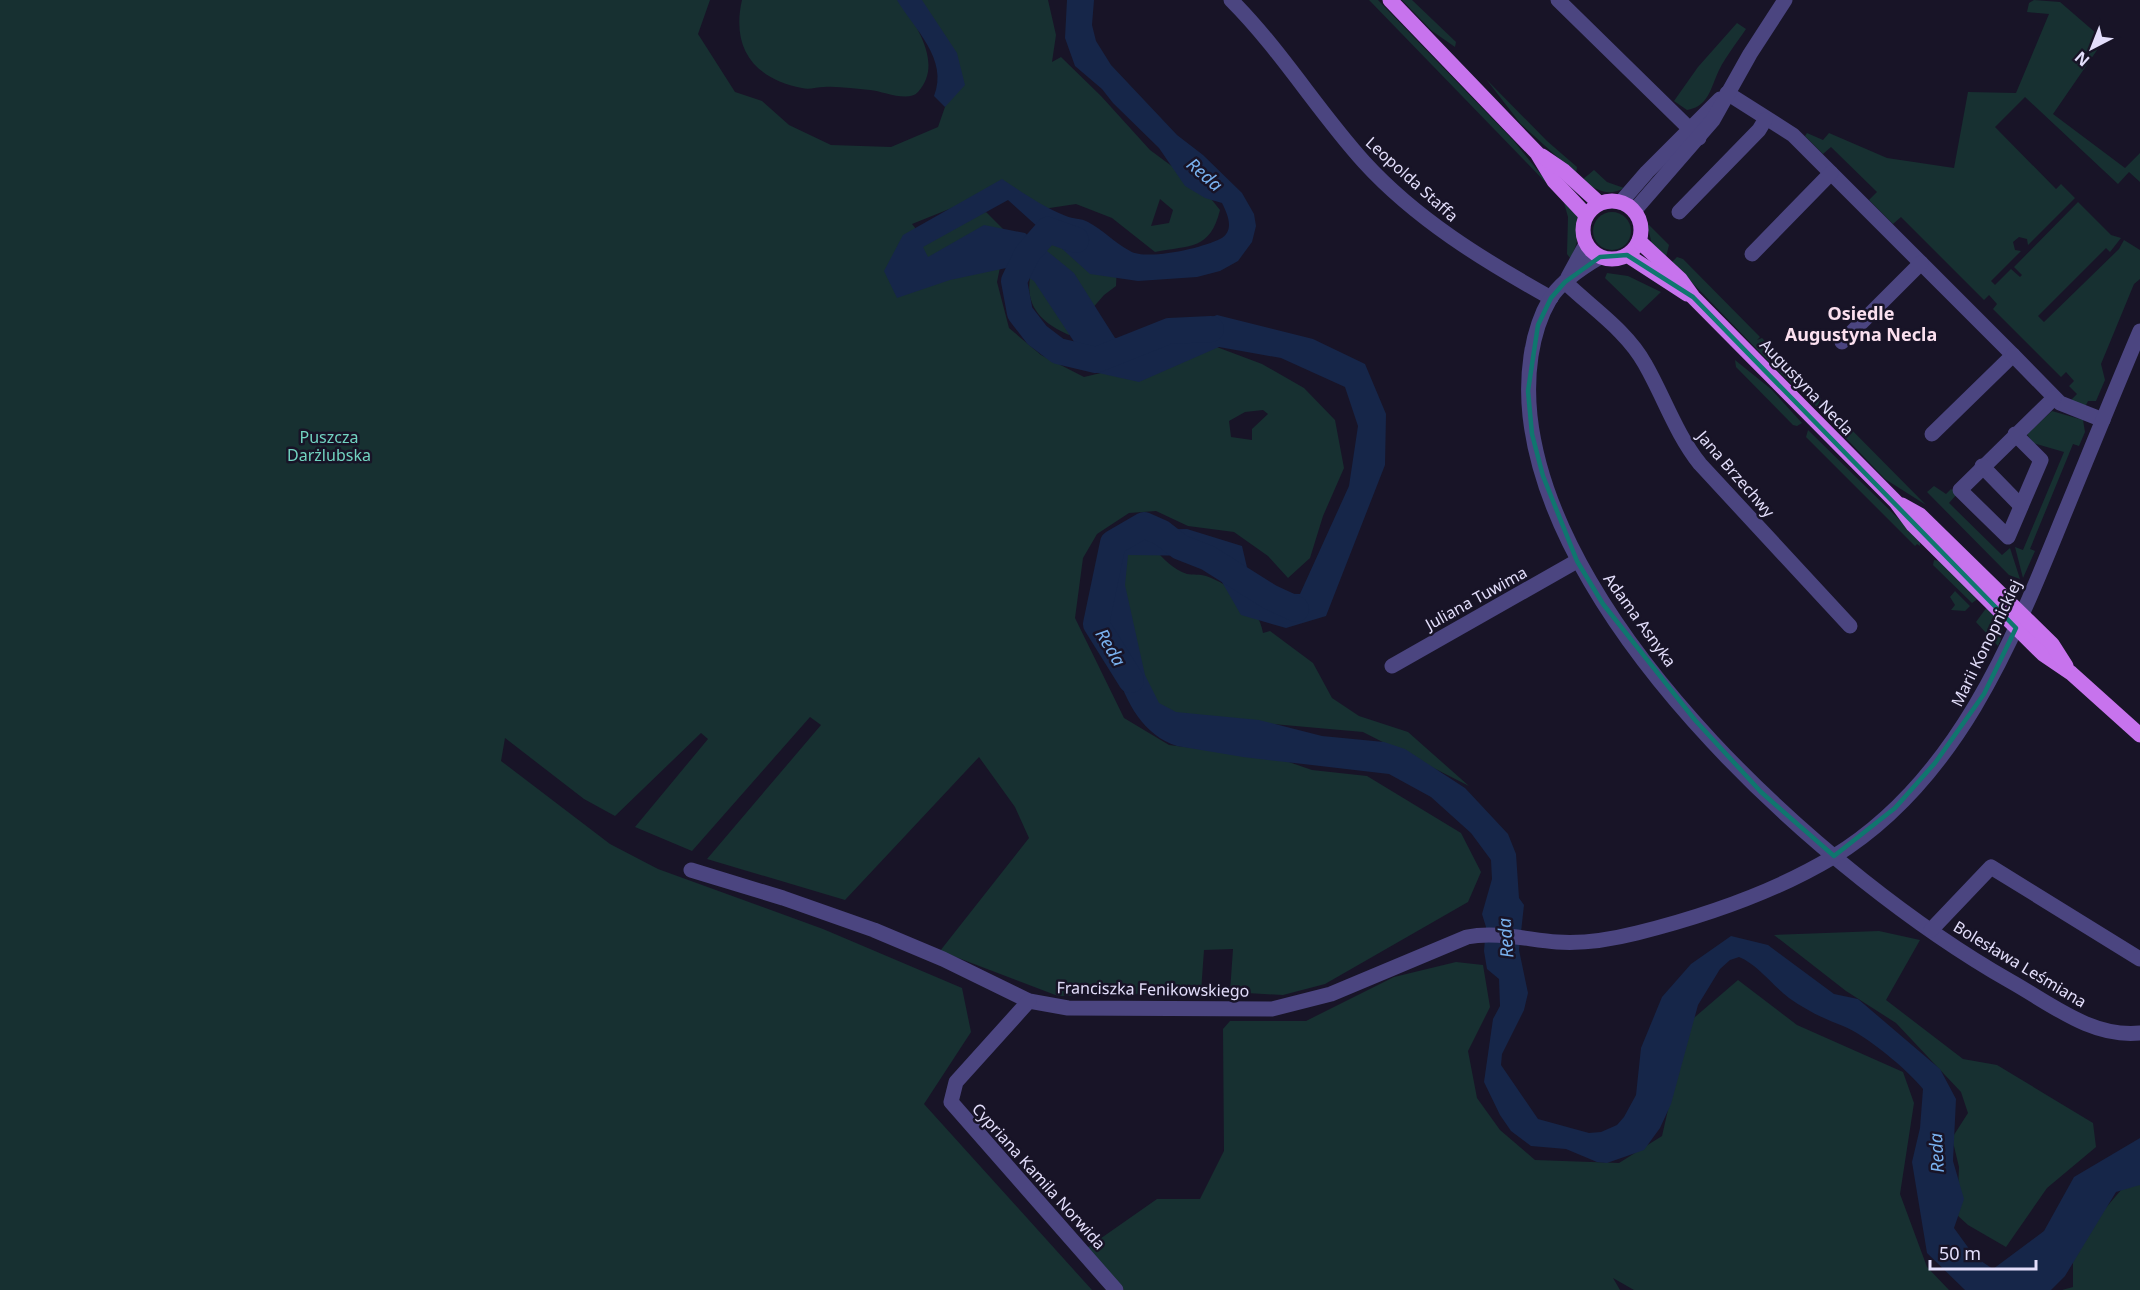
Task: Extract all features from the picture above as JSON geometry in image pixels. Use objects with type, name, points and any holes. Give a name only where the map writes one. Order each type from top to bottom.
[{"type":"main road","points":[[1390,0],[1537,153],[1564,171],[1599,203]]},
{"type":"main road","points":[[1537,153],[1554,181],[1586,215]]},
{"type":"main road","points":[[1621,202],[1634,212],[1639,220],[1639,241],[1627,255],[1609,259],[1600,256],[1586,244],[1583,234],[1586,215],[1599,203],[1621,202]]},
{"type":"main road","name":"Augustyna Necla","points":[[1639,241],[1680,279],[1693,297],[1896,502],[1920,515],[2019,621],[2052,644],[2072,673],[2140,735]]},
{"type":"main road","name":"Augustyna Necla","points":[[1627,255],[1693,297]]},
{"type":"street","name":"Leopolda Staffa","points":[[1232,0],[1259,28],[1359,156],[1398,194],[1468,249],[1551,298]]},
{"type":"street","points":[[1558,0],[1694,133]]},
{"type":"street","points":[[1621,202],[1694,133],[1713,120],[1727,93],[1785,0]]},
{"type":"street","points":[[1727,93],[1765,120],[1793,135],[2054,398],[2068,408],[2103,420]]},
{"type":"street","points":[[1678,212],[1759,130],[1765,120]]},
{"type":"street","points":[[1634,212],[1694,133]]},
{"type":"street","points":[[1752,254],[1831,173]]},
{"type":"street","name":"Adama Asnyka","points":[[1565,282],[1586,244]]},
{"type":"street","name":"Adama Asnyka","points":[[1600,256],[1565,282],[1551,298],[1538,325],[1531,359],[1529,402],[1532,434],[1543,476],[1577,561],[1630,642],[1695,720],[1761,792],[1834,856]]},
{"type":"street","points":[[1842,342],[1921,263]]},
{"type":"street","name":"Jana Brzechwy","points":[[1565,282],[1626,337],[1644,362],[1684,444],[1700,464],[1850,626]]},
{"type":"street","name":"Marii Konopnickiej","points":[[1482,935],[1560,942],[1634,933],[1724,909],[1834,856],[1895,808],[1935,763],[1984,694],[2019,621],[2140,331]]},
{"type":"street","points":[[1932,434],[2013,355]]},
{"type":"street","points":[[2015,434],[2041,460],[2008,537],[1960,490],[1982,466],[2015,434],[2054,398]]},
{"type":"street","points":[[1982,466],[2021,506]]},
{"type":"street","name":"Juliana Tuwima","points":[[1392,666],[1577,561]]},
{"type":"street","name":"Bolesława Leśmiana","points":[[1834,856],[1974,960],[2092,1028],[2126,1035],[2140,1034]]},
{"type":"street","points":[[1931,930],[1991,867],[2140,959]]},
{"type":"street","name":"Franciszka Fenikowskiego","points":[[691,870],[783,898],[874,930],[943,959],[1029,1001],[1068,1008],[1272,1009],[1331,994],[1442,946],[1467,937],[1482,935]]},
{"type":"street","name":"Cypriana Kamila Norwida","points":[[1029,1001],[956,1082],[951,1102],[1116,1290]]},
{"type":"highlighted area","points":[[1627,255],[1693,297],[2016,628],[1984,694],[1935,763],[1895,808],[1834,856],[1761,792],[1695,720],[1603,604],[1577,561],[1543,476],[1532,434],[1528,391],[1531,359],[1538,325],[1551,298],[1565,282],[1600,257]]},
{"type":"green space","name":"Puszcza Darżlubska","points":[[0,0],[710,0],[698,34],[735,92],[762,101],[789,125],[831,145],[891,147],[938,127],[953,84],[919,0],[1048,0],[1056,35],[1052,62],[1061,57],[1101,96],[1150,150],[1204,190],[1220,210],[1211,232],[1205,239],[1189,246],[1155,252],[1112,218],[1076,204],[1043,209],[1004,187],[912,224],[921,235],[986,212],[1007,233],[997,282],[1009,328],[1041,355],[1084,377],[1214,346],[1262,364],[1304,388],[1335,420],[1344,468],[1323,516],[1310,558],[1288,578],[1268,556],[1234,532],[1188,526],[1156,511],[1129,513],[1097,534],[1083,558],[1075,618],[1124,718],[1169,745],[1277,758],[1312,770],[1367,776],[1461,833],[1481,872],[1468,902],[1325,984],[1283,995],[1230,992],[1233,949],[1204,950],[1201,992],[1058,996],[940,951],[1029,838],[1015,807],[979,757],[845,900],[707,859],[821,725],[810,717],[692,851],[635,827],[708,739],[701,733],[615,816],[584,799],[505,738],[501,761],[610,844],[658,869],[823,929],[962,988],[971,1032],[924,1104],[1092,1290],[0,1290]],"holes":[[[1160,199],[1173,210],[1169,223],[1151,226]],[[1263,410],[1268,414],[1252,429],[1252,440],[1231,437],[1229,421],[1245,412]]]},
{"type":"green space","points":[[742,0],[902,0],[925,45],[928,69],[925,81],[918,92],[908,96],[841,87],[805,89],[785,84],[759,69],[743,47],[739,17]]},
{"type":"green space","points":[[1369,0],[1378,0],[1513,140],[1556,193]]},
{"type":"green space","points":[[1402,0],[1412,0],[1456,42],[1455,47],[1432,31]]},
{"type":"green space","points":[[2034,0],[2060,2],[2104,40],[2053,114],[2125,168],[2140,153],[2140,182],[2129,172],[2118,184],[2025,97],[1995,127],[2056,189],[2061,184],[2075,198],[2028,245],[2027,239],[2019,237],[2013,242],[2015,250],[2021,251],[1991,281],[1995,285],[2011,269],[2020,277],[2022,275],[2014,267],[2078,202],[2111,235],[2121,238],[2110,252],[2106,248],[2038,316],[2044,322],[2119,249],[2124,240],[2140,250],[2140,279],[2134,284],[2101,364],[2105,380],[2096,401],[2088,401],[2085,407],[2070,401],[2077,394],[2069,386],[2074,381],[2066,372],[2061,377],[1993,309],[1997,304],[1989,295],[1984,300],[1901,217],[1893,224],[1869,200],[1877,192],[1831,147],[1823,154],[1805,136],[1807,133],[1823,140],[1829,133],[1887,158],[1954,168],[1968,92],[2016,93],[2049,14],[2027,12],[2029,3]]},
{"type":"green space","points":[[1737,23],[1746,29],[1722,65],[1703,102],[1687,110],[1674,101],[1698,67]]},
{"type":"green space","points":[[1486,79],[1547,141],[1577,167],[1576,174],[1520,123]]},
{"type":"green space","points":[[1594,170],[1607,182],[1624,188],[1607,192],[1592,187],[1582,180]]},
{"type":"green space","points":[[1563,199],[1576,212],[1579,225],[1575,249],[1570,258],[1567,254],[1568,217]]},
{"type":"green space","points":[[1612,212],[1625,218],[1631,231],[1625,244],[1612,250],[1599,244],[1593,231],[1599,218]]},
{"type":"green space","points":[[1647,223],[1669,245],[1666,257],[1652,245]]},
{"type":"green space","points":[[1066,232],[1117,263],[1116,286],[1104,295],[1069,335],[1052,326],[1038,314],[1030,298],[1029,289],[1032,262],[1047,244]]},
{"type":"green space","points":[[1677,257],[1683,259],[1760,337],[1757,340],[1762,338],[1821,398],[1817,407],[1779,372],[1672,262]]},
{"type":"green space","points":[[1607,273],[1628,276],[1661,292],[1640,312],[1605,278]]},
{"type":"green space","points":[[1735,360],[1771,389],[1802,423],[1797,426],[1793,425],[1736,367]]},
{"type":"green space","points":[[1828,409],[1832,410],[1926,505],[1885,479],[1823,414]]},
{"type":"green space","points":[[2052,411],[2083,420],[2085,432],[2079,446],[2073,444],[2030,549],[2035,551],[2023,578],[2015,547],[2023,550],[2064,452],[2033,443],[2027,434]]},
{"type":"green space","points":[[1808,430],[1920,540],[1920,546],[1917,544],[1915,546],[1806,437]]},
{"type":"green space","points":[[1934,486],[1946,494],[1951,489],[1957,494],[1949,503],[2002,555],[2010,548],[2020,579],[2009,575],[1927,492]]},
{"type":"green space","points":[[1135,546],[1154,548],[1177,569],[1187,574],[1206,576],[1234,591],[1250,605],[1263,633],[1270,631],[1313,663],[1332,698],[1359,716],[1408,732],[1469,786],[1363,732],[1181,716],[1147,702],[1117,585],[1121,559]]},
{"type":"green space","points":[[1934,560],[1940,561],[1979,598],[1972,603],[1933,565]]},
{"type":"green space","points":[[1955,591],[1970,606],[1965,611],[1951,610],[1955,605],[1950,597]]},
{"type":"green space","points":[[1987,607],[2001,625],[2002,634],[1998,646],[1976,622]]},
{"type":"green space","points":[[1879,931],[1920,940],[1886,1000],[1963,1059],[1997,1065],[2093,1123],[2096,1147],[2047,1188],[2006,1247],[1968,1225],[1957,1215],[1959,1167],[1952,1138],[1968,1113],[1961,1092],[1896,1023],[1846,991],[1774,935]]},
{"type":"green space","points":[[1456,962],[1483,965],[1490,1007],[1468,1051],[1477,1098],[1500,1130],[1535,1160],[1619,1163],[1662,1136],[1688,1023],[1738,980],[1797,1025],[1903,1072],[1914,1103],[1900,1194],[1927,1267],[1949,1290],[1634,1290],[1613,1278],[1620,1290],[1124,1290],[1087,1248],[1157,1199],[1200,1199],[1224,1151],[1223,1029],[1230,1021],[1306,1021],[1394,977]]},
{"type":"green space","points":[[2140,1182],[2140,1290],[2062,1290],[2073,1287],[2073,1246],[2122,1189]]},
{"type":"water","points":[[897,0],[922,0],[957,53],[965,85],[945,107],[934,96],[937,69],[933,57],[920,33]]},
{"type":"water","points":[[1067,0],[1094,0],[1092,25],[1096,41],[1111,65],[1177,135],[1203,155],[1242,193],[1254,214],[1256,226],[1252,242],[1238,261],[1220,271],[1197,277],[1138,281],[1090,274],[1008,200],[923,247],[928,257],[984,225],[1025,233],[1074,273],[1115,338],[1154,339],[1217,315],[1313,339],[1365,364],[1386,414],[1385,465],[1326,616],[1286,628],[1241,615],[1207,556],[1128,555],[1125,585],[1145,675],[1159,703],[1176,712],[1259,720],[1322,736],[1384,742],[1405,749],[1465,788],[1508,834],[1516,854],[1519,898],[1524,905],[1519,950],[1528,993],[1524,1010],[1502,1054],[1501,1065],[1538,1119],[1589,1133],[1601,1132],[1617,1125],[1636,1095],[1641,1048],[1662,997],[1691,964],[1731,936],[1768,945],[1834,994],[1858,999],[1940,1069],[1956,1099],[1953,1161],[1964,1199],[1954,1228],[1975,1257],[1993,1269],[2044,1231],[2074,1177],[2140,1138],[2140,1185],[2116,1192],[2065,1276],[2051,1290],[1965,1290],[1927,1253],[1912,1162],[1920,1128],[1923,1089],[1897,1063],[1874,1045],[1795,1002],[1746,960],[1739,957],[1730,960],[1720,969],[1698,1005],[1671,1104],[1660,1128],[1644,1150],[1607,1163],[1597,1162],[1566,1149],[1531,1146],[1511,1131],[1500,1115],[1484,1082],[1493,1019],[1500,1006],[1499,979],[1487,969],[1484,951],[1486,927],[1482,914],[1492,879],[1491,860],[1471,833],[1431,797],[1389,774],[1243,757],[1177,746],[1155,734],[1138,716],[1125,693],[1115,667],[1104,611],[1098,560],[1122,530],[1187,529],[1242,546],[1253,593],[1300,594],[1349,486],[1358,426],[1345,387],[1281,358],[1219,347],[1139,382],[1094,372],[1034,281],[1011,267],[950,280],[897,298],[884,271],[903,235],[1002,179],[1049,208],[1088,222],[1125,248],[1138,254],[1161,254],[1188,249],[1225,236],[1229,222],[1222,203],[1205,198],[1185,186],[1159,148],[1113,103],[1102,89],[1075,66],[1065,38]]},
{"type":"waterway","name":"Reda","points":[[1076,240],[1048,230],[1027,254],[1014,281],[1020,313],[1037,335],[1058,351],[1096,360],[1169,331],[1211,329]]},
{"type":"waterway","name":"Reda","points":[[1131,680],[1096,624],[1113,543],[1144,525],[1162,533],[1180,547],[1208,558],[1270,597],[1296,609]]},
{"type":"district","name":"Osiedle Augustyna Necla","points":[[1861,323]]}]
